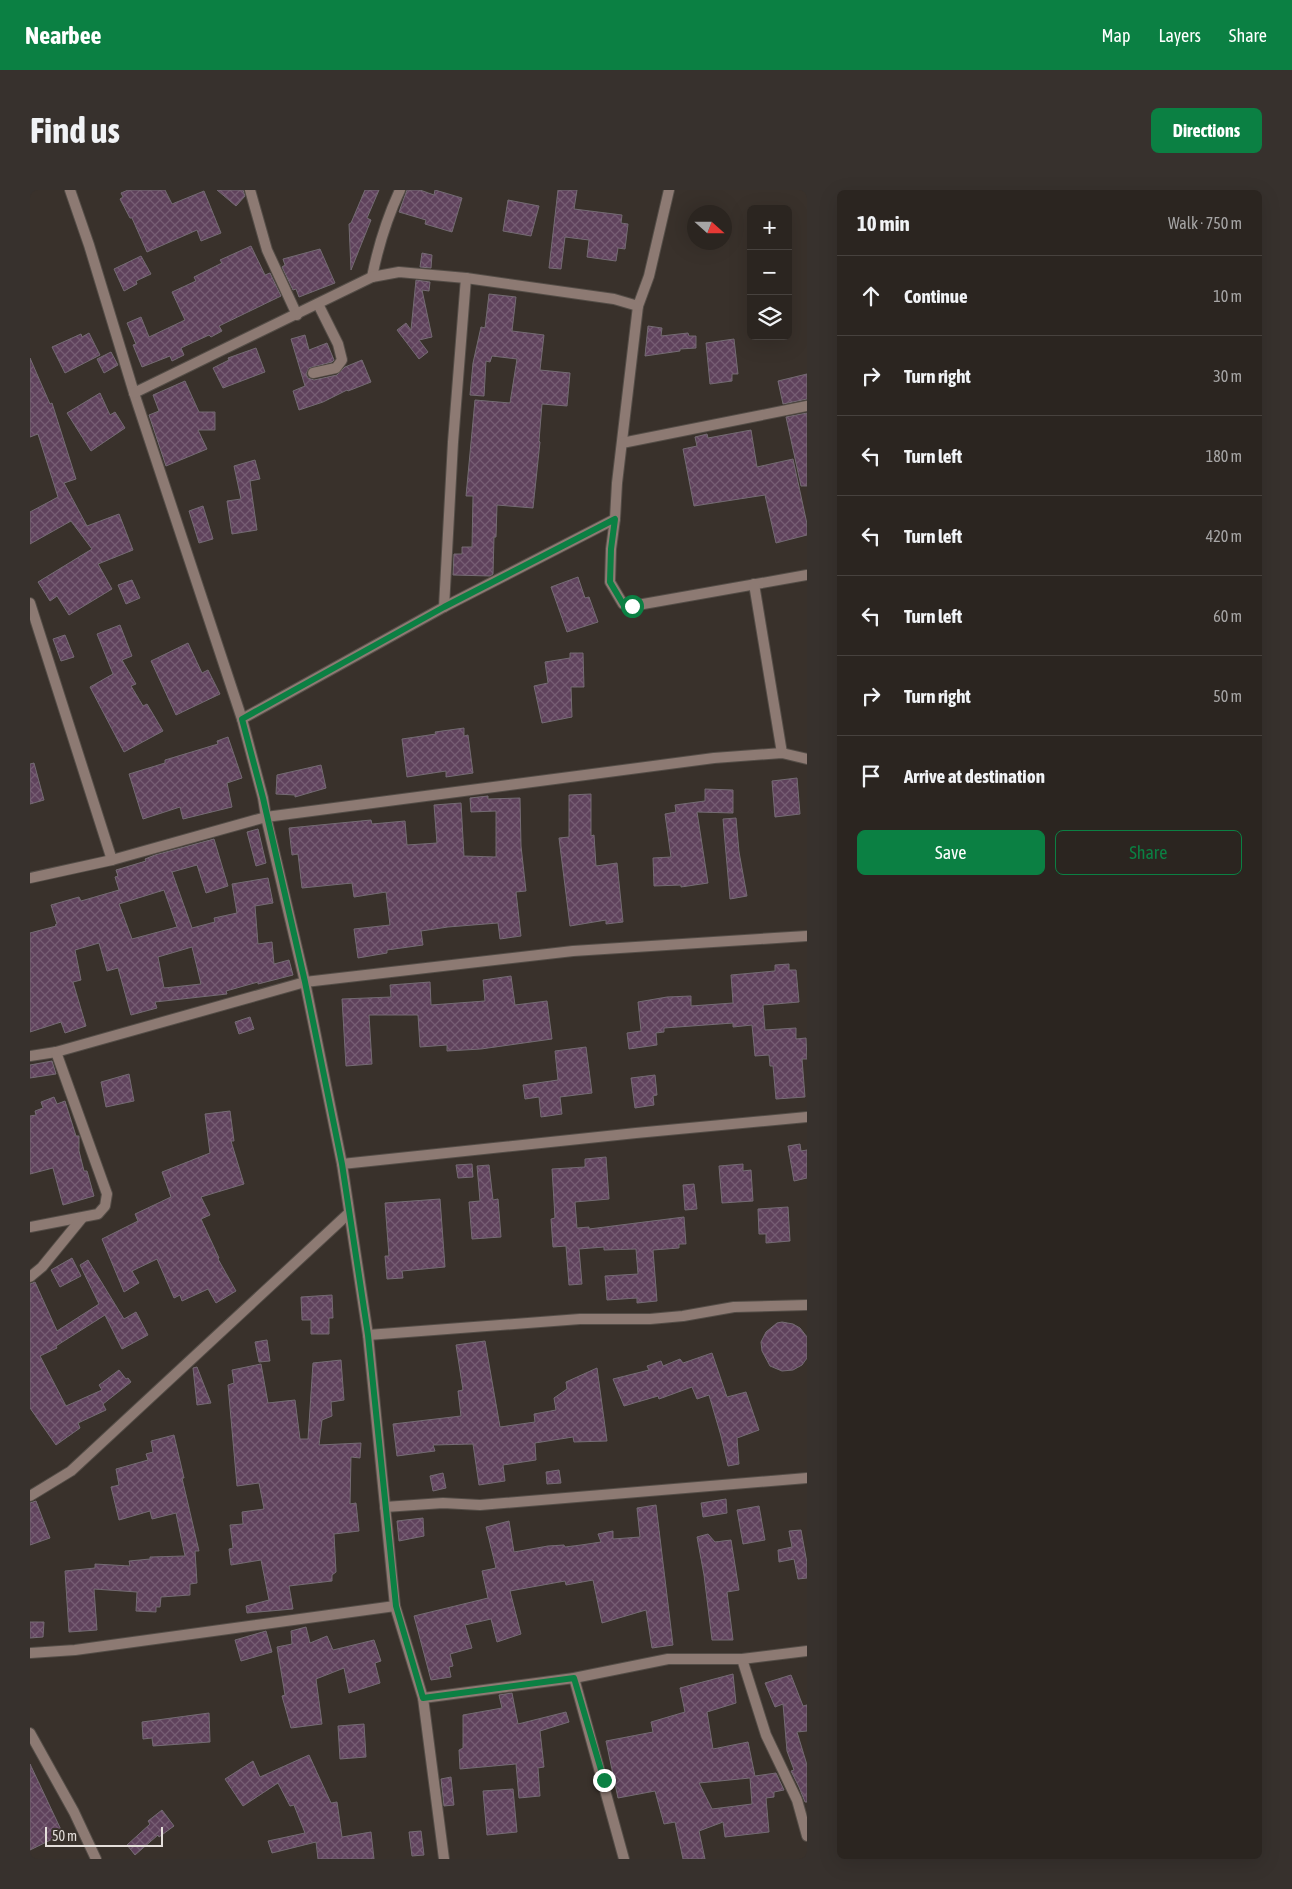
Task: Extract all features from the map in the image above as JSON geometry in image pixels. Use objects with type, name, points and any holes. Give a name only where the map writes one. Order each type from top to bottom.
[{"type":"street","points":[[70,190],[89,244],[134,393],[242,719],[263,798],[305,982],[342,1164],[368,1335],[396,1606],[423,1698],[444,1859]]},
{"type":"street","points":[[250,190],[267,250],[297,315]]},
{"type":"street","points":[[372,277],[388,215],[400,190]]},
{"type":"street","points":[[669,190],[649,276],[638,306],[614,505],[615,519],[611,549],[610,582],[623,604],[632,606],[807,575]]},
{"type":"street","points":[[134,393],[372,277],[399,272],[466,278],[614,299],[638,306]]},
{"type":"street","points":[[444,607],[453,442],[466,278]]},
{"type":"street","points":[[313,373],[336,368],[342,360],[338,344],[318,304]]},
{"type":"street","points":[[622,443],[807,406]]},
{"type":"street","points":[[242,719],[444,607],[615,519]]},
{"type":"street","points":[[754,584],[782,753]]},
{"type":"street","points":[[30,602],[112,860]]},
{"type":"street","points":[[30,878],[112,860],[266,817],[714,758],[782,753],[807,759]]},
{"type":"street","points":[[30,1056],[56,1052],[305,982],[573,951],[807,936]]},
{"type":"street","points":[[30,1227],[98,1214],[105,1206],[107,1194],[56,1052]]},
{"type":"street","points":[[342,1164],[636,1132],[807,1117]]},
{"type":"street","points":[[30,1496],[71,1471],[349,1213]]},
{"type":"street","points":[[30,1277],[42,1267],[82,1218]]},
{"type":"street","points":[[368,1335],[580,1319],[650,1319],[683,1316],[734,1307],[807,1305]]},
{"type":"street","points":[[385,1507],[443,1503],[489,1505],[807,1478]]},
{"type":"street","points":[[30,1653],[75,1650],[396,1606]]},
{"type":"street","points":[[423,1698],[574,1678],[668,1659],[742,1660],[807,1651]]},
{"type":"street","points":[[742,1660],[766,1735],[797,1800],[807,1836]]},
{"type":"street","points":[[574,1678],[624,1859]]},
{"type":"street","points":[[30,1734],[74,1812],[96,1859]]},
{"type":"building","points":[[128,190],[165,190],[172,204],[204,191],[221,233],[201,241],[197,230],[147,252],[132,218],[130,218],[120,199],[123,197],[121,193]]},
{"type":"building","points":[[217,190],[243,190],[245,196],[236,206]]},
{"type":"building","points":[[365,190],[379,190],[367,218],[371,220],[351,270],[349,224]]},
{"type":"building","points":[[407,190],[420,190],[434,195],[435,190],[462,198],[452,232],[425,224],[426,220],[399,212]]},
{"type":"building","points":[[558,190],[577,190],[574,209],[622,215],[621,223],[628,224],[625,249],[618,248],[616,261],[587,257],[589,240],[565,237],[561,269],[549,268]]},
{"type":"building","points":[[508,200],[539,206],[531,236],[503,231]]},
{"type":"building","points":[[251,246],[265,275],[270,273],[281,296],[219,326],[222,331],[211,337],[209,335],[181,348],[184,355],[172,361],[170,356],[142,367],[133,345],[136,344],[127,323],[141,317],[149,337],[185,320],[172,292],[196,281],[194,277],[222,263],[220,260]]},
{"type":"building","points":[[320,249],[335,283],[299,297],[296,289],[293,290],[282,267],[285,265],[283,259]]},
{"type":"building","points":[[422,253],[432,255],[431,268],[420,267]]},
{"type":"building","points":[[141,256],[151,274],[136,281],[137,284],[124,291],[114,269]]},
{"type":"building","points":[[416,280],[430,282],[429,291],[422,290],[432,337],[419,340],[428,352],[419,359],[397,330],[406,323],[411,330]]},
{"type":"building","points":[[489,294],[516,297],[512,331],[544,335],[540,370],[570,373],[567,406],[542,404],[533,508],[497,505],[493,574],[490,576],[453,575],[454,554],[462,554],[462,547],[472,547],[473,496],[466,496],[475,400],[510,403],[517,359],[492,356],[490,362],[486,361],[484,396],[470,395],[473,363],[481,327],[485,328]]},
{"type":"building","points":[[648,326],[662,328],[661,336],[688,333],[689,336],[696,336],[696,348],[645,356]]},
{"type":"building","points":[[89,333],[100,355],[65,373],[52,347],[81,334],[82,337]]},
{"type":"building","points":[[305,335],[309,350],[327,343],[334,360],[309,368],[306,374],[308,378],[314,380],[337,375],[345,367],[362,360],[371,382],[299,410],[293,391],[305,386],[291,339]]},
{"type":"building","points":[[734,339],[738,374],[732,374],[732,381],[710,384],[706,343]]},
{"type":"building","points":[[256,348],[265,372],[223,388],[213,368],[229,360],[228,358]]},
{"type":"building","points":[[111,352],[118,365],[104,373],[97,359]]},
{"type":"building","points":[[30,358],[50,404],[52,403],[76,479],[64,483],[87,526],[119,514],[133,550],[98,564],[112,589],[69,615],[57,596],[50,601],[38,582],[92,549],[71,521],[30,544],[30,512],[58,497],[38,434],[30,437]]},
{"type":"building","points":[[807,374],[807,399],[783,404],[778,381]]},
{"type":"building","points":[[185,381],[199,412],[215,412],[215,430],[198,430],[207,449],[166,466],[149,415],[159,411],[153,395]]},
{"type":"building","points":[[100,393],[110,415],[115,412],[125,428],[91,451],[67,413]]},
{"type":"building","points":[[807,413],[807,486],[801,486],[786,417]]},
{"type":"building","points":[[751,430],[757,467],[793,459],[807,524],[807,535],[776,543],[765,495],[694,506],[683,449],[697,446],[695,437],[707,434],[708,438]]},
{"type":"building","points":[[255,460],[260,479],[250,481],[257,530],[232,534],[227,501],[241,499],[234,466]]},
{"type":"building","points":[[203,506],[213,539],[199,543],[189,511]]},
{"type":"building","points":[[578,577],[585,598],[589,597],[598,622],[567,632],[551,587]]},
{"type":"building","points":[[132,580],[140,598],[126,604],[118,585]]},
{"type":"building","points":[[120,625],[132,656],[122,660],[136,684],[131,686],[143,706],[147,704],[163,731],[124,752],[90,687],[113,674],[97,634]]},
{"type":"building","points":[[65,635],[74,657],[61,661],[53,639]]},
{"type":"building","points":[[188,643],[202,673],[208,670],[220,694],[176,715],[151,661]]},
{"type":"building","points":[[570,653],[583,653],[584,687],[571,687],[572,717],[542,723],[534,686],[548,683],[545,662],[570,658]]},
{"type":"building","points":[[464,728],[464,736],[468,735],[473,773],[446,777],[446,771],[407,777],[402,739]]},
{"type":"building","points":[[228,737],[242,778],[227,783],[232,807],[183,819],[180,807],[143,819],[129,774],[165,763],[165,760],[218,744],[217,741]]},
{"type":"building","points":[[34,763],[44,800],[30,804],[30,764]]},
{"type":"building","points":[[321,765],[326,788],[295,797],[295,795],[276,794],[277,775]]},
{"type":"building","points":[[797,778],[800,814],[775,817],[772,781]]},
{"type":"building","points":[[705,789],[733,790],[733,813],[697,812],[708,883],[681,887],[681,885],[654,886],[653,858],[671,857],[665,814],[676,812],[675,805],[705,801]]},
{"type":"building","points":[[591,794],[591,836],[594,835],[596,866],[617,863],[623,922],[606,924],[606,920],[570,926],[559,838],[569,837],[569,795]]},
{"type":"building","points":[[488,796],[488,799],[520,798],[521,846],[526,891],[516,892],[521,936],[500,939],[498,923],[448,927],[421,931],[423,945],[387,950],[387,953],[358,958],[354,929],[390,925],[386,892],[354,897],[352,883],[302,888],[298,854],[292,855],[289,828],[371,820],[372,824],[405,821],[407,845],[437,843],[434,805],[461,803],[464,856],[496,857],[496,811],[471,812],[470,798]]},
{"type":"building","points":[[736,818],[739,852],[747,896],[730,899],[723,819]]},
{"type":"building","points":[[258,829],[266,863],[256,866],[247,832]]},
{"type":"building","points":[[214,839],[228,886],[206,893],[197,865],[172,872],[192,928],[215,922],[214,918],[237,913],[232,884],[268,878],[273,903],[255,906],[258,944],[272,942],[274,964],[289,960],[293,975],[226,991],[227,994],[155,1002],[157,1008],[131,1015],[118,968],[107,971],[99,943],[75,950],[81,980],[73,982],[86,1026],[65,1033],[61,1022],[30,1032],[30,933],[56,926],[51,905],[79,897],[81,901],[119,890],[115,877],[118,876],[116,870],[146,861],[145,859]],"holes":[[[164,890],[177,927],[132,939],[119,904]],[[192,947],[201,984],[164,988],[158,957]]]},
{"type":"building","points":[[789,964],[789,970],[796,970],[799,1002],[763,1005],[765,1030],[796,1028],[796,1039],[806,1038],[807,1059],[802,1059],[805,1097],[776,1099],[773,1066],[770,1066],[769,1055],[755,1056],[752,1025],[733,1027],[733,1023],[664,1028],[664,1032],[656,1033],[657,1045],[629,1049],[627,1033],[641,1031],[638,1002],[667,997],[691,996],[691,1006],[733,1003],[731,975],[775,971],[775,965]]},
{"type":"building","points":[[511,976],[515,1005],[547,1001],[552,1039],[481,1049],[447,1051],[447,1045],[420,1047],[418,1015],[369,1015],[372,1064],[346,1066],[342,999],[391,997],[390,985],[430,982],[431,1005],[485,1001],[483,980]]},
{"type":"building","points":[[250,1017],[254,1029],[239,1034],[235,1022]]},
{"type":"building","points":[[586,1047],[592,1093],[560,1097],[562,1114],[541,1117],[539,1097],[525,1099],[523,1085],[558,1080],[555,1051]]},
{"type":"building","points":[[52,1061],[56,1074],[30,1078],[30,1065]]},
{"type":"building","points":[[129,1074],[134,1101],[106,1107],[101,1082]]},
{"type":"building","points":[[655,1075],[657,1095],[653,1096],[654,1105],[635,1108],[631,1078]]},
{"type":"building","points":[[54,1097],[57,1104],[65,1101],[76,1136],[79,1136],[79,1151],[84,1171],[87,1171],[94,1196],[63,1205],[53,1168],[30,1174],[30,1116],[36,1115],[35,1111],[43,1108],[41,1102]]},
{"type":"building","points":[[230,1111],[234,1141],[231,1141],[244,1184],[201,1197],[210,1215],[201,1219],[218,1259],[236,1291],[216,1303],[208,1289],[182,1301],[180,1295],[174,1298],[157,1259],[132,1271],[139,1283],[124,1292],[102,1239],[138,1221],[135,1214],[171,1197],[162,1172],[210,1153],[205,1114]]},
{"type":"building","points":[[800,1144],[801,1151],[807,1150],[807,1178],[794,1181],[788,1146]]},
{"type":"building","points":[[606,1157],[609,1199],[575,1202],[577,1228],[589,1227],[589,1229],[684,1217],[686,1244],[679,1244],[679,1248],[653,1250],[657,1301],[637,1303],[637,1298],[607,1300],[605,1276],[638,1274],[636,1249],[604,1250],[604,1247],[579,1249],[582,1284],[569,1285],[566,1246],[553,1247],[551,1219],[555,1218],[552,1169],[585,1167],[585,1159]]},
{"type":"building","points":[[472,1164],[473,1177],[458,1178],[456,1165]]},
{"type":"building","points":[[743,1164],[743,1171],[751,1170],[753,1201],[722,1203],[719,1166]]},
{"type":"building","points":[[489,1165],[493,1200],[498,1199],[501,1237],[472,1239],[469,1202],[480,1201],[477,1166]]},
{"type":"building","points":[[694,1184],[697,1209],[685,1210],[683,1185]]},
{"type":"building","points":[[440,1199],[445,1267],[402,1271],[403,1278],[387,1279],[385,1256],[389,1256],[385,1203]]},
{"type":"building","points":[[788,1207],[790,1241],[766,1243],[766,1234],[759,1234],[758,1209]]},
{"type":"building","points":[[72,1258],[81,1276],[60,1287],[51,1270]]},
{"type":"building","points":[[88,1260],[124,1319],[136,1312],[148,1335],[122,1349],[105,1315],[56,1346],[57,1348],[40,1356],[66,1406],[102,1390],[99,1385],[119,1370],[131,1382],[103,1404],[106,1410],[78,1423],[80,1428],[56,1445],[30,1408],[30,1284],[35,1282],[57,1331],[99,1304],[80,1265]]},
{"type":"building","points":[[332,1295],[333,1318],[329,1318],[329,1334],[311,1334],[311,1320],[302,1320],[301,1297]]},
{"type":"building","points":[[777,1323],[793,1324],[800,1328],[807,1337],[807,1358],[802,1365],[793,1370],[782,1371],[770,1366],[762,1351],[761,1342],[766,1332]]},
{"type":"building","points":[[267,1340],[270,1361],[259,1362],[255,1342]]},
{"type":"building","points":[[485,1341],[500,1427],[535,1422],[534,1414],[556,1410],[554,1398],[567,1389],[566,1382],[597,1368],[607,1441],[574,1442],[573,1437],[535,1443],[536,1460],[503,1465],[505,1481],[479,1485],[473,1444],[433,1445],[435,1451],[397,1456],[393,1424],[461,1416],[458,1391],[463,1390],[456,1345]]},
{"type":"building","points":[[712,1353],[727,1397],[746,1392],[759,1430],[737,1438],[739,1464],[728,1466],[709,1395],[697,1399],[692,1387],[659,1399],[658,1396],[624,1406],[613,1379],[649,1370],[647,1366],[661,1361],[663,1366],[680,1359],[683,1363]]},
{"type":"building","points":[[341,1360],[344,1400],[331,1402],[332,1416],[322,1420],[319,1445],[361,1443],[360,1458],[351,1457],[350,1504],[356,1503],[359,1531],[334,1534],[336,1572],[332,1575],[332,1581],[289,1586],[293,1609],[247,1613],[246,1606],[269,1600],[261,1560],[231,1565],[229,1549],[233,1548],[230,1525],[243,1524],[242,1512],[264,1509],[259,1483],[237,1486],[228,1385],[234,1383],[232,1370],[261,1364],[268,1403],[295,1400],[300,1439],[308,1439],[313,1363]]},
{"type":"building","points":[[197,1367],[211,1403],[197,1405],[193,1368]]},
{"type":"building","points":[[174,1435],[199,1551],[195,1551],[197,1583],[190,1584],[190,1595],[161,1597],[160,1607],[156,1607],[156,1612],[136,1611],[137,1592],[94,1589],[97,1630],[69,1632],[65,1571],[95,1568],[95,1564],[130,1566],[129,1561],[150,1559],[150,1557],[185,1556],[176,1513],[152,1519],[150,1511],[119,1520],[111,1487],[119,1485],[116,1469],[148,1460],[146,1454],[153,1452],[151,1441]]},
{"type":"building","points":[[559,1470],[561,1483],[547,1484],[546,1472]]},
{"type":"building","points":[[443,1473],[446,1488],[433,1491],[430,1476]]},
{"type":"building","points":[[726,1499],[727,1513],[703,1517],[701,1503]]},
{"type":"building","points":[[36,1501],[50,1538],[30,1545],[30,1503]]},
{"type":"building","points":[[656,1505],[673,1645],[652,1648],[646,1610],[602,1623],[593,1580],[566,1585],[565,1581],[510,1591],[521,1634],[497,1642],[491,1619],[465,1625],[472,1648],[450,1654],[453,1666],[449,1667],[451,1677],[431,1680],[414,1616],[488,1598],[482,1571],[496,1568],[486,1527],[509,1521],[514,1552],[548,1546],[564,1545],[565,1547],[581,1545],[601,1542],[598,1534],[613,1531],[613,1539],[640,1537],[637,1508]]},
{"type":"building","points":[[759,1506],[765,1540],[743,1544],[737,1510]]},
{"type":"building","points":[[423,1518],[424,1536],[399,1541],[397,1521]]},
{"type":"building","points":[[801,1530],[807,1563],[807,1578],[798,1579],[794,1559],[779,1562],[778,1550],[792,1547],[789,1531]]},
{"type":"building","points":[[708,1534],[715,1542],[731,1540],[739,1590],[727,1592],[733,1640],[712,1640],[697,1537]]},
{"type":"building","points":[[30,1622],[44,1622],[43,1637],[30,1638]]},
{"type":"building","points":[[306,1627],[310,1643],[327,1636],[333,1650],[374,1640],[381,1661],[375,1663],[380,1683],[349,1693],[344,1668],[316,1679],[322,1724],[291,1728],[282,1696],[285,1695],[277,1647],[292,1644],[291,1631]]},
{"type":"building","points":[[266,1631],[272,1652],[241,1661],[235,1640]]},
{"type":"building","points":[[733,1674],[736,1703],[707,1712],[713,1749],[748,1742],[755,1776],[776,1773],[784,1790],[774,1792],[774,1797],[766,1798],[769,1832],[725,1837],[723,1822],[699,1831],[705,1859],[683,1859],[675,1822],[664,1824],[655,1791],[618,1798],[606,1741],[653,1732],[651,1722],[685,1712],[680,1688]],"holes":[[[750,1778],[752,1804],[712,1809],[699,1783]]]},
{"type":"building","points":[[791,1675],[803,1706],[807,1705],[807,1731],[797,1732],[807,1765],[807,1802],[805,1802],[791,1771],[794,1770],[787,1751],[783,1704],[775,1707],[765,1683]]},
{"type":"building","points":[[512,1693],[518,1724],[566,1712],[569,1722],[540,1731],[544,1767],[538,1768],[540,1796],[519,1798],[516,1764],[460,1769],[459,1750],[463,1748],[463,1715],[502,1708],[499,1695]]},
{"type":"building","points":[[209,1713],[210,1742],[153,1746],[152,1738],[143,1739],[142,1722]]},
{"type":"building","points":[[364,1724],[366,1757],[340,1759],[338,1726]]},
{"type":"building","points":[[309,1755],[331,1803],[337,1802],[342,1837],[371,1832],[374,1859],[318,1859],[316,1842],[272,1853],[268,1841],[305,1833],[294,1805],[290,1806],[278,1783],[243,1806],[225,1779],[253,1761],[260,1777]]},
{"type":"building","points":[[30,1764],[63,1834],[30,1850]]},
{"type":"building","points":[[451,1777],[454,1805],[444,1806],[441,1779]]},
{"type":"building","points":[[513,1789],[517,1832],[487,1835],[483,1791]]},
{"type":"building","points":[[162,1810],[174,1826],[159,1837],[158,1835],[135,1855],[127,1845],[150,1824],[148,1821]]},
{"type":"building","points":[[421,1831],[424,1855],[412,1856],[409,1832]]},
{"type":"route","points":[[604,1780],[574,1678],[423,1698],[396,1606],[368,1335],[342,1164],[305,982],[263,798],[242,719],[444,607],[615,519],[611,549],[610,582],[623,604],[632,606]]}]
